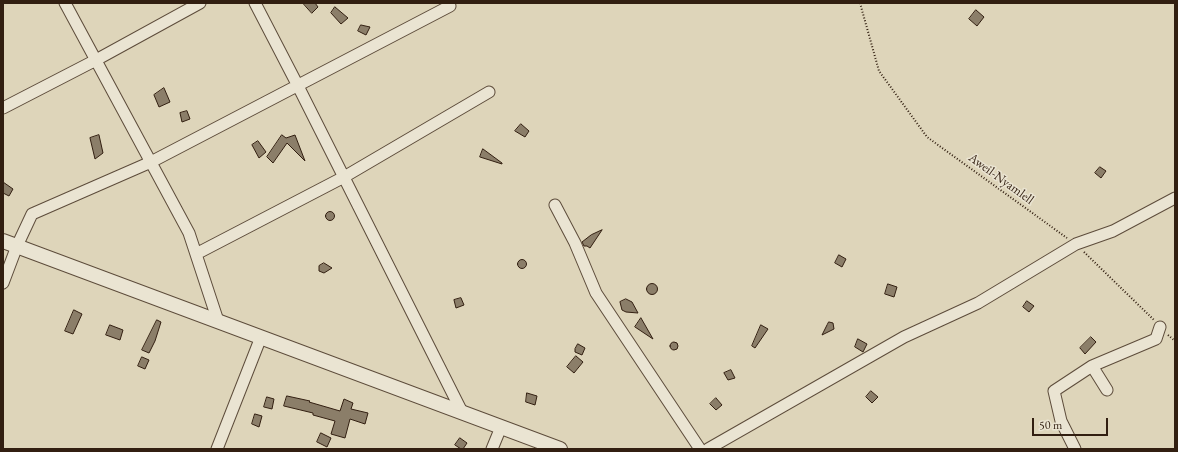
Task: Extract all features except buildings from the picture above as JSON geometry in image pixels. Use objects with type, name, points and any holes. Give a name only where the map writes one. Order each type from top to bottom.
[{"type":"street","points":[[66,3],[189,233],[218,321]]},
{"type":"street","points":[[3,108],[96,60],[200,3]]},
{"type":"street","points":[[255,3],[462,412]]},
{"type":"street","points":[[3,283],[17,246],[32,214],[151,162],[450,6]]},
{"type":"street","points":[[196,254],[344,177],[490,92]]},
{"type":"street","points":[[708,449],[904,337],[978,303],[1076,244],[1113,230],[1175,198]]},
{"type":"street","points":[[555,205],[575,243],[596,293],[700,449]]},
{"type":"street","points":[[3,241],[560,449]]},
{"type":"street","points":[[1075,449],[1061,421],[1054,391],[1092,366],[1156,339],[1160,327]]},
{"type":"street","points":[[217,449],[261,337]]},
{"type":"street","points":[[1092,366],[1106,390]]},
{"type":"street","points":[[492,449],[501,427]]},
{"type":"path","name":"Aweil-Nyamlell","points":[[860,3],[879,71],[927,137],[1076,244],[1175,341]]}]
